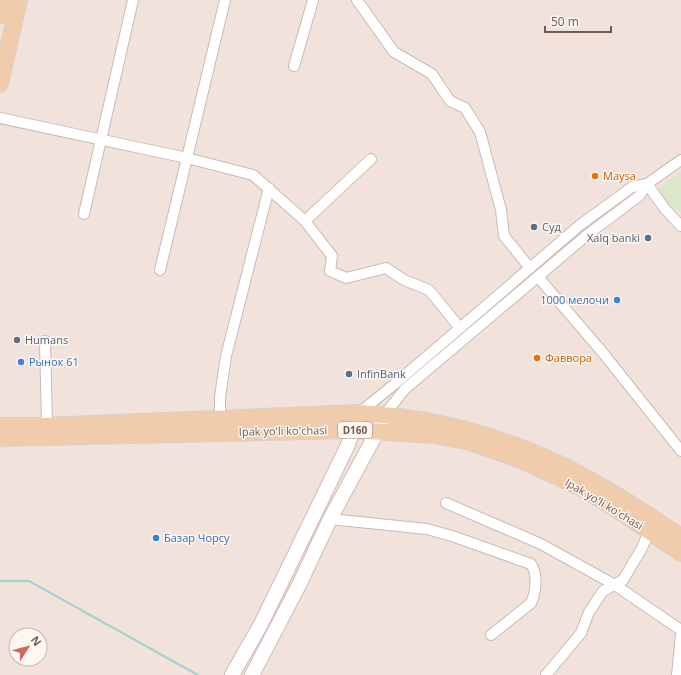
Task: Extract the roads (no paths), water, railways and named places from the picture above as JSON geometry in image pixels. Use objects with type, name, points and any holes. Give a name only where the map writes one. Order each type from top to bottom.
[{"type":"main road","points":[[0,15],[3,0]]},
{"type":"main road","points":[[0,84],[19,0]]},
{"type":"main road","points":[[232,675],[261,624],[279,588],[347,447],[359,412]]},
{"type":"main road","name":"Ipak yo'li ko'chasi","points":[[0,426],[359,412],[385,414],[449,425],[496,438],[559,465],[608,490],[681,537]]},
{"type":"main road","points":[[252,675],[300,583],[330,519],[369,446],[379,431],[385,414]]},
{"type":"main road","name":"Ipak yo'li ko'chasi","points":[[0,438],[352,430],[435,435],[470,442],[519,459],[584,490],[624,514],[681,553]]},
{"type":"street","points":[[84,214],[100,140],[134,0]]},
{"type":"street","points":[[160,270],[225,0]]},
{"type":"street","points":[[294,66],[313,0]]},
{"type":"street","points":[[357,0],[394,52],[432,74],[450,101],[465,108],[480,132],[501,210],[504,236],[530,268]]},
{"type":"street","points":[[0,118],[187,158],[253,174],[305,221],[332,256],[330,271],[346,278],[386,268],[404,280],[429,290],[460,328]]},
{"type":"street","points":[[305,221],[371,159]]},
{"type":"street","points":[[385,414],[405,389],[587,235],[639,196],[647,184],[681,160]]},
{"type":"street","points":[[359,412],[580,226],[632,187],[647,184]]},
{"type":"street","points":[[647,184],[664,209],[681,226]]},
{"type":"street","points":[[220,418],[220,397],[226,356],[269,188]]},
{"type":"street","points":[[538,277],[603,353],[681,451]]},
{"type":"street","points":[[45,341],[47,425]]},
{"type":"street","points":[[446,503],[541,544],[615,585],[681,630]]},
{"type":"street","points":[[330,519],[427,529],[452,536],[531,564],[535,576],[534,596],[531,603],[491,635]]},
{"type":"street","points":[[546,675],[581,633],[589,612],[603,592],[623,580],[642,548],[649,531]]},
{"type":"street","points":[[677,675],[681,635]]},
{"type":"waterway","points":[[0,581],[29,581],[198,675]]},
{"type":"place","name":"Maysa","points":[[595,176]]},
{"type":"place","name":"Суд","points":[[534,227]]},
{"type":"place","name":"Xalq banki","points":[[648,238]]},
{"type":"place","name":"1000 мелочи","points":[[617,300]]},
{"type":"place","name":"Humans","points":[[17,340]]},
{"type":"place","name":"Фаввора","points":[[537,358]]},
{"type":"place","name":"Рынок 61","points":[[21,362]]},
{"type":"place","name":"InfinBank","points":[[349,374]]},
{"type":"place","name":"Базар Чорсу","points":[[156,538]]}]
